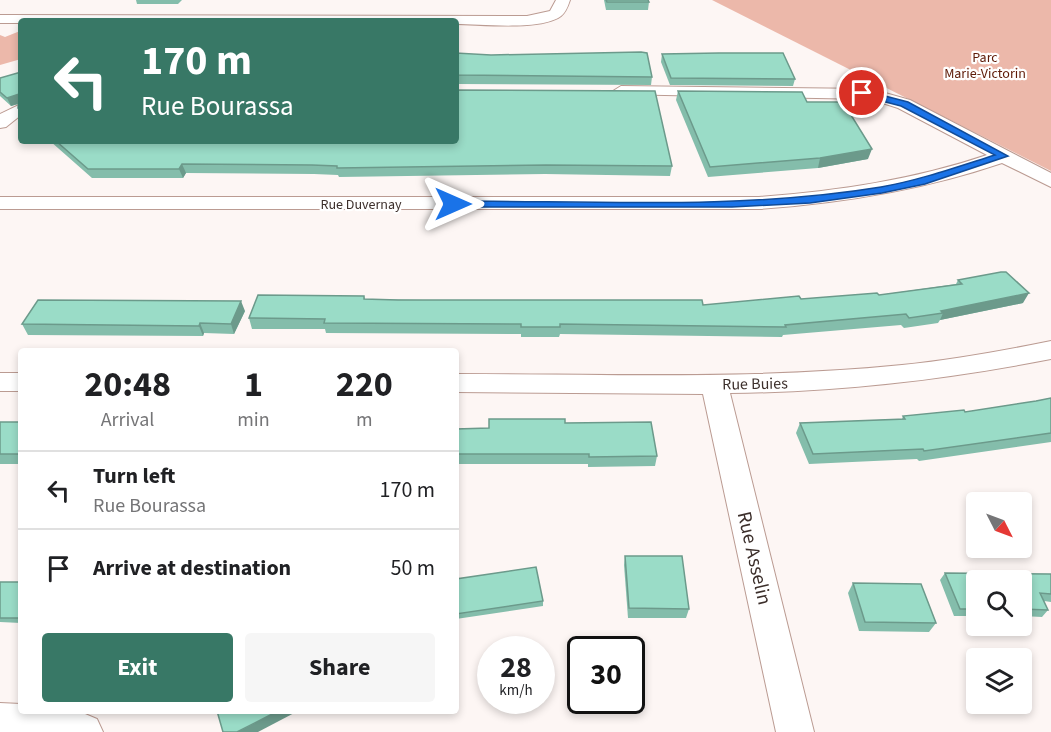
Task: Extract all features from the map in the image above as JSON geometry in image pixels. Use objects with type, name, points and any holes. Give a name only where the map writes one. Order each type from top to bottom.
[{"type":"street","points":[[459,19],[528,20],[558,13],[563,0]]},
{"type":"street","points":[[41,18],[203,14],[420,18]]},
{"type":"street","points":[[0,19],[18,19]]},
{"type":"street","points":[[609,91],[871,94],[904,104],[1051,181]]},
{"type":"street","name":"Rue Duvernay","points":[[0,203],[759,203],[834,197],[904,186],[945,176],[1004,156]]},
{"type":"street","name":"Rue Buies","points":[[459,383],[810,382],[894,377],[957,369],[1051,350]]},
{"type":"street","points":[[0,382],[18,382]]},
{"type":"street","name":"Rue Asselin","points":[[714,383],[795,732]]},
{"type":"street","points":[[0,722],[62,724],[84,732]]},
{"type":"green space","name":"Parc Marie-Victorin","points":[[712,0],[1051,0],[1051,171]]},
{"type":"green space","points":[[18,32],[18,60],[0,65],[0,35],[5,37]]},
{"type":"building","points":[[606,0],[648,0],[649,2],[607,2]]},
{"type":"building","points":[[641,52],[647,53],[652,77],[459,75],[459,53],[491,55]]},
{"type":"building","points":[[783,53],[795,79],[671,78],[662,54]]},
{"type":"building","points":[[18,73],[18,94],[7,98],[0,92],[0,78]]},
{"type":"building","points":[[459,90],[655,91],[672,166],[337,168],[337,166],[312,165],[182,164],[179,169],[88,169],[59,144],[459,144]]},
{"type":"building","points":[[678,91],[802,92],[807,102],[843,102],[872,149],[820,158],[710,167]]},
{"type":"building","points":[[1006,272],[1029,293],[941,311],[943,313],[909,318],[906,314],[785,325],[786,327],[560,324],[560,327],[521,327],[521,324],[324,323],[325,319],[249,318],[258,295],[364,296],[364,299],[398,300],[702,300],[703,305],[799,296],[801,299],[877,293],[879,295],[962,284],[958,280]]},
{"type":"building","points":[[38,300],[241,301],[231,324],[200,323],[199,326],[22,324]]},
{"type":"building","points":[[1051,398],[1051,433],[924,451],[923,449],[813,454],[800,423],[905,419],[903,416],[964,410],[965,412]]},
{"type":"building","points":[[489,419],[565,419],[565,423],[651,422],[657,456],[459,454],[459,429],[489,428]]},
{"type":"building","points":[[0,422],[18,422],[18,454],[0,454]]},
{"type":"building","points":[[625,556],[682,556],[689,609],[629,608]]},
{"type":"building","points":[[536,567],[543,601],[459,614],[459,579]]},
{"type":"building","points":[[945,573],[966,573],[966,609],[960,609]]},
{"type":"building","points":[[1032,574],[1051,574],[1051,594],[1040,593],[1048,610],[1032,609]]},
{"type":"building","points":[[0,582],[18,582],[18,618],[0,618]]},
{"type":"building","points":[[853,583],[921,584],[936,623],[865,622]]},
{"type":"building","points":[[218,714],[272,714],[237,732],[223,732]]},
{"type":"route","points":[[453,204],[732,204],[810,200],[858,194],[925,181],[1004,156],[904,104],[862,93]]}]
